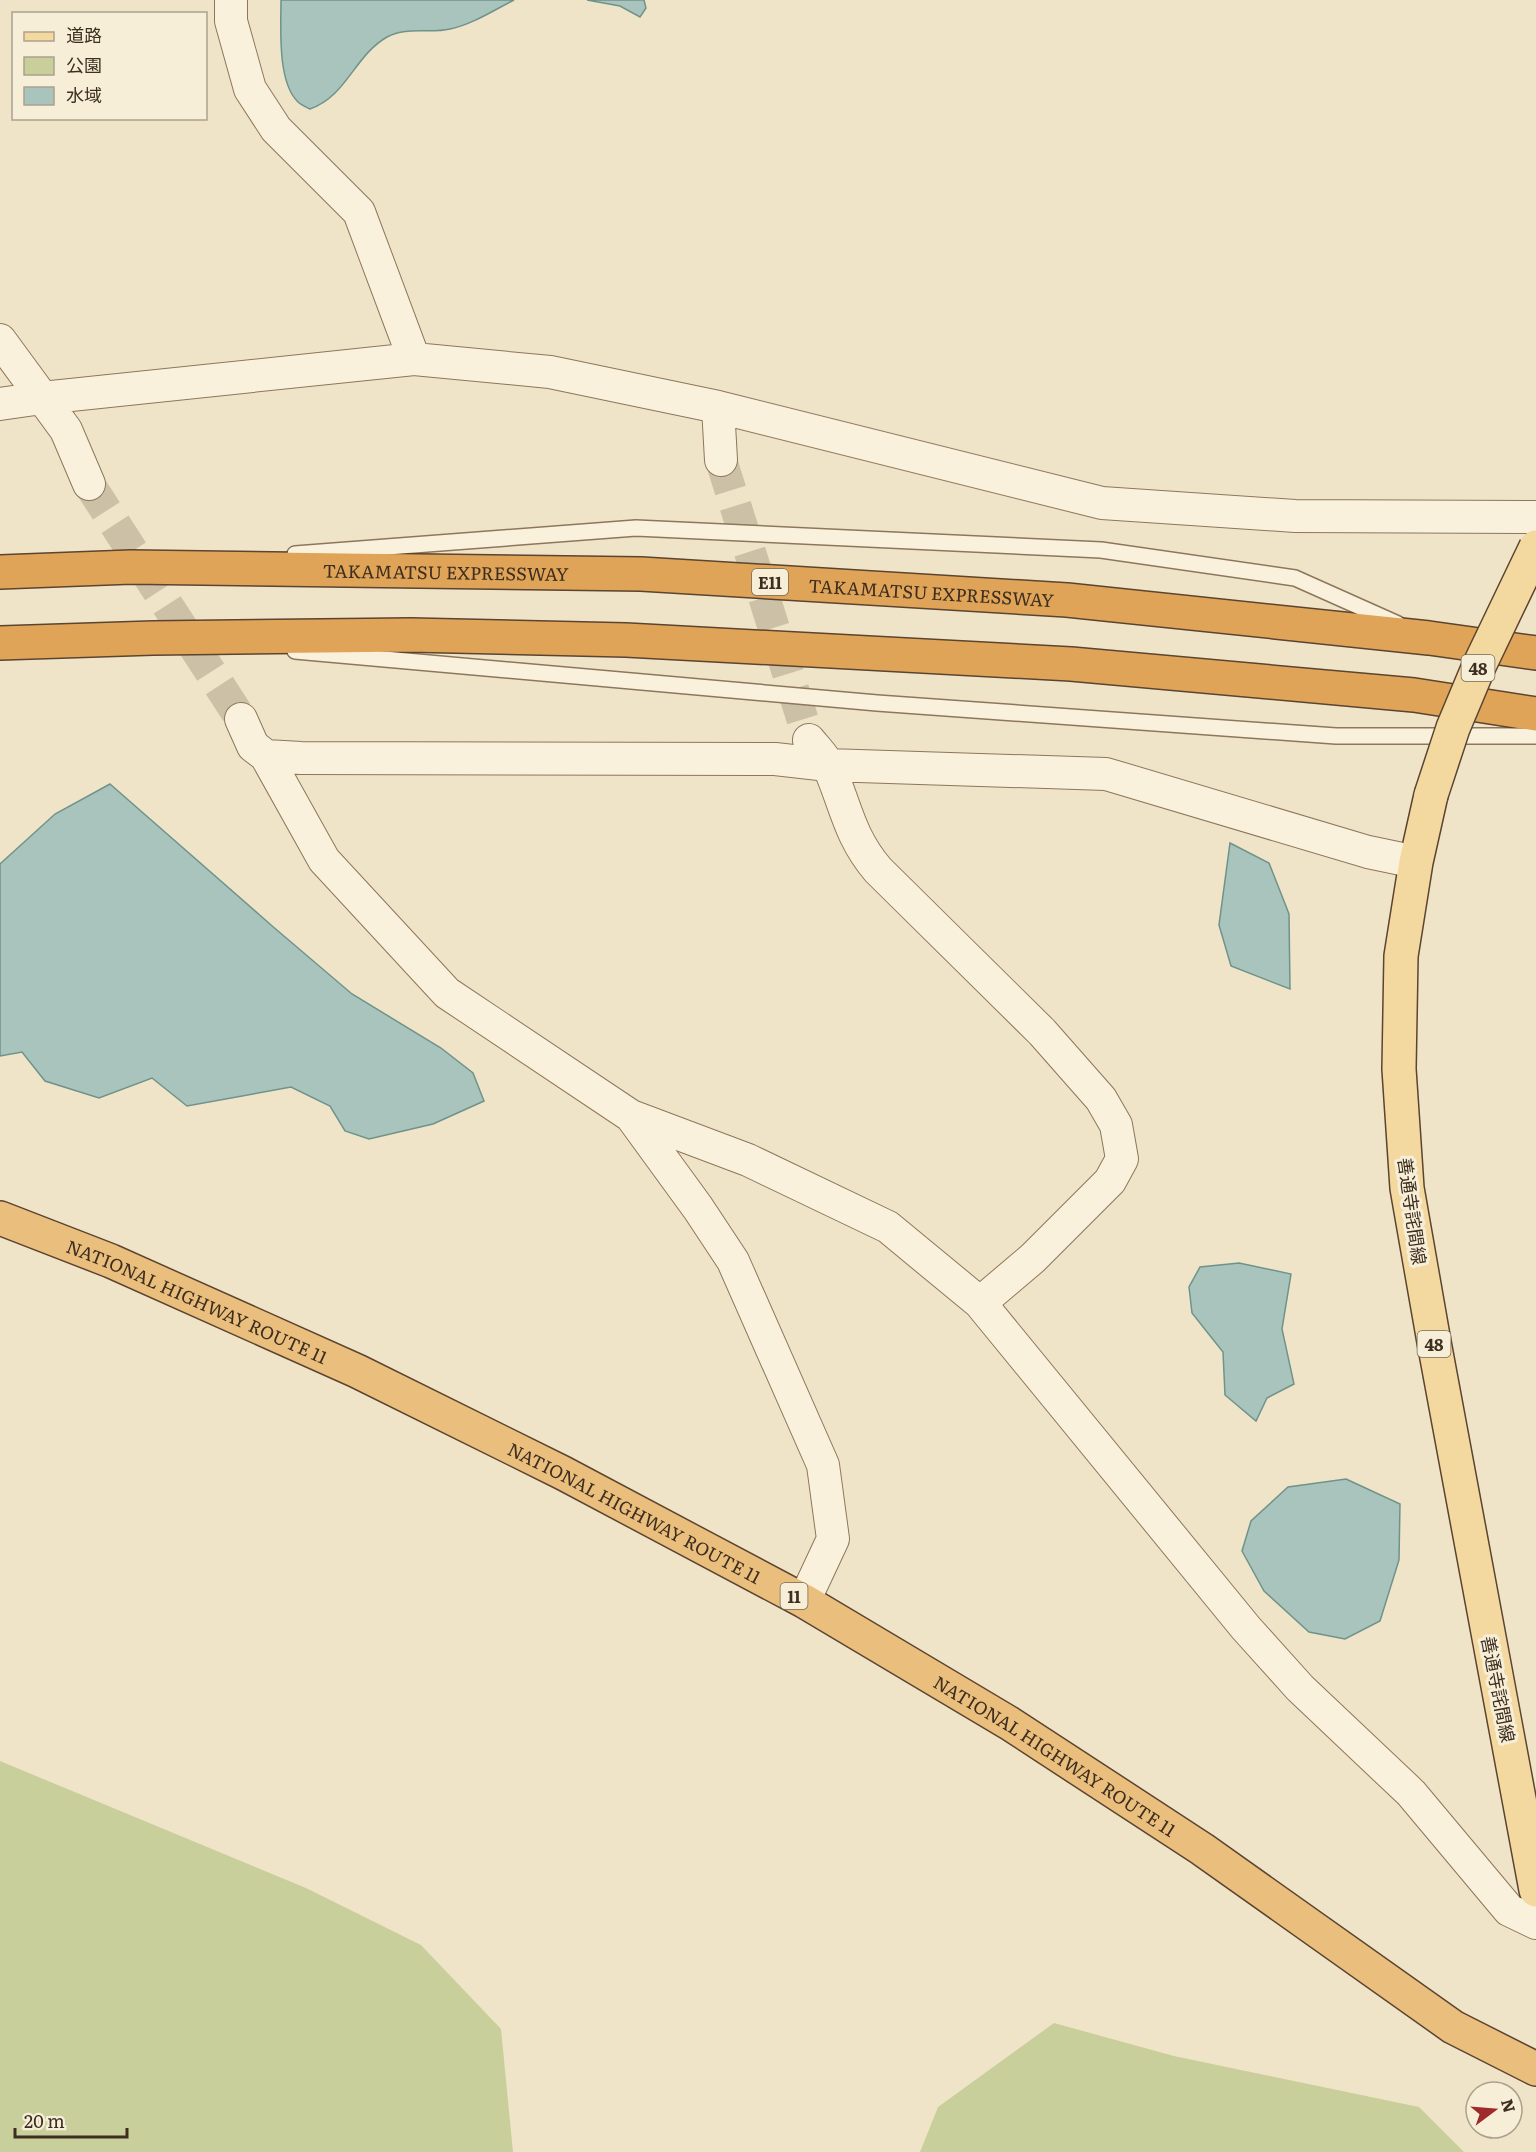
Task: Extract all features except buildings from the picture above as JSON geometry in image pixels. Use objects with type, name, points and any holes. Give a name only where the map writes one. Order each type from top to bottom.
[{"type":"highway","name":"TAKAMATSU EXPRESSWAY","points":[[0,572],[131,567],[653,574],[1067,600],[1429,638],[1536,653]]},
{"type":"highway","points":[[0,643],[153,638],[411,635],[626,640],[1071,664],[1414,695],[1536,714]]},
{"type":"highway","name":"NATIONAL HIGHWAY ROUTE 11","points":[[0,1218],[111,1261],[357,1371],[563,1473],[804,1601],[1009,1724],[1202,1849],[1453,2027],[1536,2069]]},
{"type":"main road","name":"善通寺詫間線","points":[[1536,547],[1479,666],[1453,728],[1431,795],[1416,862],[1401,956],[1399,1069],[1407,1188],[1536,1890]]},
{"type":"street","points":[[231,0],[231,21],[250,89],[276,129],[358,212],[414,359]]},
{"type":"street","points":[[0,340],[66,430],[89,484]]},
{"type":"street","points":[[0,404],[414,359],[550,372],[718,407],[1102,503],[1295,516],[1536,517]]},
{"type":"street","points":[[718,407],[721,460]]},
{"type":"street","points":[[242,719],[253,746],[266,756],[324,860],[447,993],[631,1116],[748,1160],[888,1227],[980,1303],[1254,1637],[1300,1688],[1411,1793],[1509,1910],[1536,1923]]},
{"type":"street","points":[[809,740],[828,765],[863,853],[1042,1032],[1101,1100],[1116,1125],[1122,1159],[1110,1181],[1033,1258],[980,1303]]},
{"type":"street","points":[[266,756],[775,759],[828,765],[1106,774],[1368,852],[1416,862]]},
{"type":"street","points":[[631,1116],[698,1208],[733,1261],[823,1465],[833,1539],[804,1601]]},
{"type":"lane","points":[[131,567],[636,528],[1101,550],[1295,578],[1429,638]]},
{"type":"lane","points":[[153,638],[877,704],[1324,736],[1536,736]]},
{"type":"green space","points":[[0,1761],[306,1888],[421,1945],[501,2029],[513,2152],[0,2152]]},
{"type":"green space","points":[[1054,2023],[1174,2056],[1419,2107],[1464,2152],[920,2152],[938,2107]]},
{"type":"water","points":[[281,0],[514,0],[459,27],[402,32],[387,37],[366,54],[333,95],[310,109],[298,102],[286,81],[281,39]]},
{"type":"water","points":[[587,0],[644,0],[646,8],[640,17],[620,6]]},
{"type":"water","points":[[110,784],[352,994],[441,1048],[473,1073],[484,1101],[433,1124],[369,1139],[345,1131],[330,1106],[291,1087],[187,1106],[152,1078],[99,1098],[45,1081],[22,1052],[0,1056],[0,864],[55,814]]},
{"type":"water","points":[[1230,843],[1269,863],[1289,914],[1290,989],[1231,966],[1219,925]]},
{"type":"water","points":[[1239,1263],[1291,1274],[1282,1329],[1294,1384],[1267,1398],[1256,1421],[1225,1395],[1223,1352],[1192,1313],[1189,1287],[1200,1267]]},
{"type":"water","points":[[1346,1479],[1400,1504],[1399,1560],[1380,1621],[1345,1639],[1309,1632],[1264,1591],[1242,1551],[1251,1521],[1288,1487]]},
{"type":"tunnel","points":[[721,460],[809,740]]},
{"type":"tunnel","points":[[89,484],[241,719]]}]
